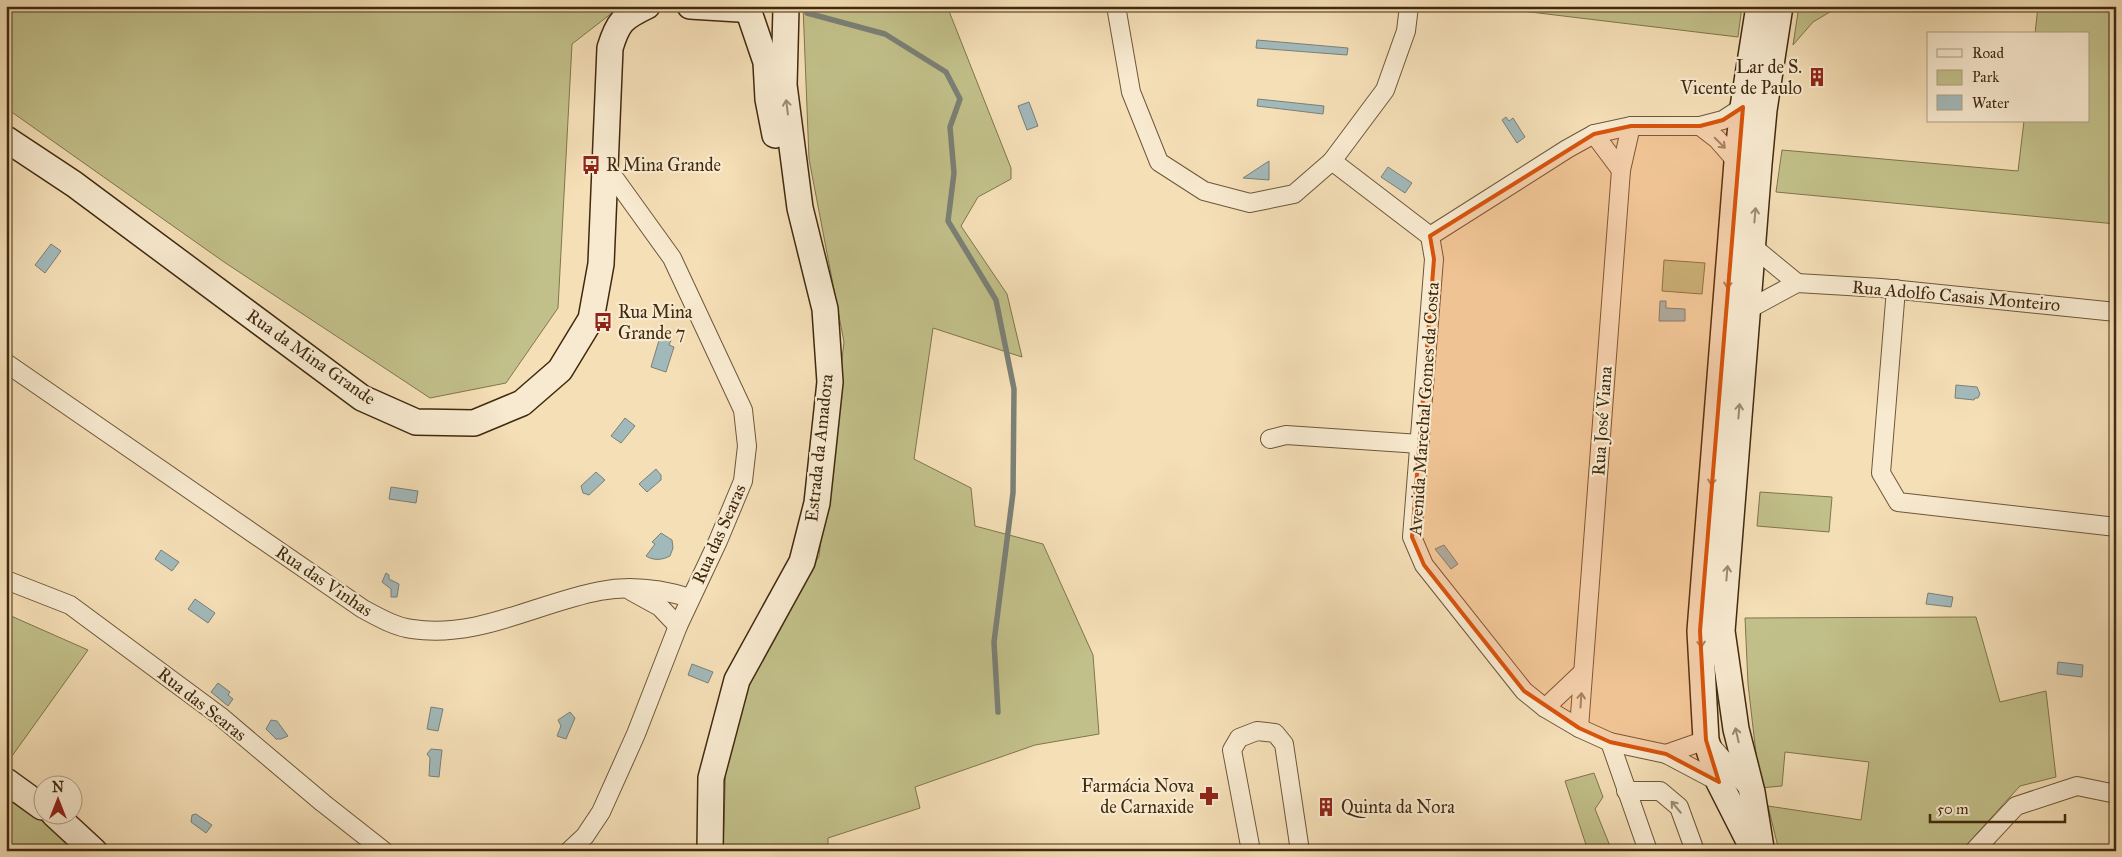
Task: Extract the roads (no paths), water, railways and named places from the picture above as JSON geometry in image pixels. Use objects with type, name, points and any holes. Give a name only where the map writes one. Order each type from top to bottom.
[{"type":"street","name":"Rua da Mina Grande","points":[[6,139],[74,184],[362,398],[416,422],[474,422],[522,403],[560,370],[591,319],[602,264],[610,48],[616,28],[629,15],[647,6]]},
{"type":"street","points":[[690,6],[743,11],[761,20],[771,19],[780,15],[787,7]]},
{"type":"street","points":[[1116,6],[1131,92],[1160,162],[1204,192],[1250,203],[1294,194],[1332,162],[1385,90],[1406,31],[1409,6]]},
{"type":"street","points":[[1754,851],[1719,782],[1706,740],[1700,631],[1743,107],[1758,6]]},
{"type":"street","points":[[1761,851],[1752,792],[1736,729],[1722,631],[1764,110],[1780,6]]},
{"type":"street","name":"Estrada da Amadora","points":[[710,851],[711,778],[737,680],[802,562],[817,503],[829,373],[825,309],[800,208],[784,85],[787,7]]},
{"type":"street","name":"Estrada da Amadora","points":[[743,11],[766,62],[768,99],[781,165],[800,208]]},
{"type":"street","points":[[1332,162],[1430,236],[1566,149],[1594,134],[1631,126],[1700,126],[1723,120],[1743,107]]},
{"type":"street","name":"Rua José Viana","points":[[1579,728],[1620,170],[1631,126]]},
{"type":"street","points":[[1700,126],[1717,139],[1738,162]]},
{"type":"street","points":[[1594,134],[1620,170]]},
{"type":"street","name":"Rua das Searas","points":[[570,851],[586,836],[601,812],[636,734],[678,626],[744,481],[747,446],[743,410],[672,258],[605,165]]},
{"type":"street","name":"Avenida Marechal Gomes da Costa","points":[[1430,236],[1434,259],[1412,537],[1424,565],[1524,691],[1545,708],[1579,728],[1610,742],[1666,754],[1719,782]]},
{"type":"street","points":[[1747,310],[1797,284],[1752,246]]},
{"type":"street","name":"Rua Adolfo Casais Monteiro","points":[[1797,284],[1896,290],[2116,312]]},
{"type":"street","points":[[1896,290],[1881,473],[1898,502],[2116,527]]},
{"type":"street","name":"Rua das Vinhas","points":[[6,362],[363,609],[388,622],[411,629],[428,630],[482,626],[600,591],[626,588],[665,590],[690,598]]},
{"type":"street","points":[[1270,439],[1286,434],[1420,444]]},
{"type":"street","name":"Rua das Searas","points":[[6,580],[70,605],[220,716],[323,803],[384,851]]},
{"type":"street","points":[[626,588],[660,607],[678,626]]},
{"type":"street","points":[[1545,708],[1582,672]]},
{"type":"street","points":[[1251,851],[1232,750],[1239,738],[1257,731],[1275,733],[1284,744],[1300,851]]},
{"type":"street","points":[[1666,754],[1706,740]]},
{"type":"street","points":[[1706,740],[1752,792]]},
{"type":"street","points":[[1610,742],[1648,851]]},
{"type":"street","points":[[6,781],[32,800]]},
{"type":"street","points":[[1974,851],[2016,806],[2077,786],[2116,794]]},
{"type":"street","points":[[1626,791],[1660,791],[1679,807],[1695,851]]},
{"type":"street","points":[[65,824],[94,851]]},
{"type":"water","points":[[1257,40],[1348,48],[1347,55],[1256,48]]},
{"type":"water","points":[[1258,99],[1324,106],[1323,114],[1257,106]]},
{"type":"water","points":[[1029,102],[1038,126],[1027,130],[1018,106]]},
{"type":"water","points":[[1506,117],[1509,121],[1513,118],[1525,137],[1517,143],[1502,120]]},
{"type":"water","points":[[1269,161],[1269,180],[1243,178]]},
{"type":"water","points":[[1388,167],[1412,183],[1405,193],[1381,177]]},
{"type":"water","points":[[51,244],[61,251],[45,273],[35,265]]},
{"type":"water","points":[[1660,301],[1666,301],[1666,308],[1685,309],[1685,321],[1659,321]]},
{"type":"water","points":[[660,337],[671,340],[669,345],[674,347],[666,372],[651,367]]},
{"type":"water","points":[[1956,385],[1977,387],[1980,394],[1974,400],[1955,398]]},
{"type":"water","points":[[625,418],[635,426],[621,443],[611,436]]},
{"type":"water","points":[[656,469],[661,475],[661,480],[647,492],[639,484]]},
{"type":"water","points":[[596,472],[605,480],[589,495],[583,493],[581,486]]},
{"type":"water","points":[[391,487],[418,491],[416,503],[389,499]]},
{"type":"water","points":[[661,533],[672,540],[673,548],[670,556],[652,559],[646,556],[655,544],[652,542]]},
{"type":"water","points":[[1444,545],[1458,564],[1451,569],[1435,549]]},
{"type":"water","points":[[161,550],[179,562],[172,571],[155,559]]},
{"type":"water","points":[[386,573],[389,575],[389,579],[399,584],[397,597],[391,597],[391,589],[382,582]]},
{"type":"water","points":[[1928,593],[1953,597],[1951,607],[1926,604]]},
{"type":"water","points":[[195,599],[215,613],[208,623],[188,609]]},
{"type":"water","points":[[2058,662],[2083,665],[2082,677],[2057,674]]},
{"type":"water","points":[[692,664],[713,672],[708,683],[688,675]]},
{"type":"water","points":[[218,683],[230,692],[228,695],[233,699],[228,706],[211,692]]},
{"type":"water","points":[[431,707],[443,709],[438,731],[427,729]]},
{"type":"water","points":[[570,712],[575,718],[566,739],[557,736],[561,726],[558,720]]},
{"type":"water","points":[[271,720],[277,721],[288,736],[276,739],[266,729]]},
{"type":"water","points":[[431,749],[442,750],[439,777],[429,776],[430,758],[427,754]]},
{"type":"water","points":[[196,814],[212,825],[206,833],[191,822],[192,815]]},
{"type":"waterway","points":[[807,13],[885,34],[946,72],[960,99],[950,127],[954,173],[948,221],[996,300],[1014,389],[1013,493],[994,642],[998,712]]},
{"type":"place","name":"Lar de S. Vicente de Paulo","points":[[1817,77]]},
{"type":"place","name":"R Mina Grande","points":[[591,165]]},
{"type":"place","name":"Rua Mina Grande 7","points":[[603,322]]},
{"type":"place","name":"Farmácia Nova de Carnaxide","points":[[1209,796]]},
{"type":"place","name":"Quinta da Nora","points":[[1326,807]]}]
